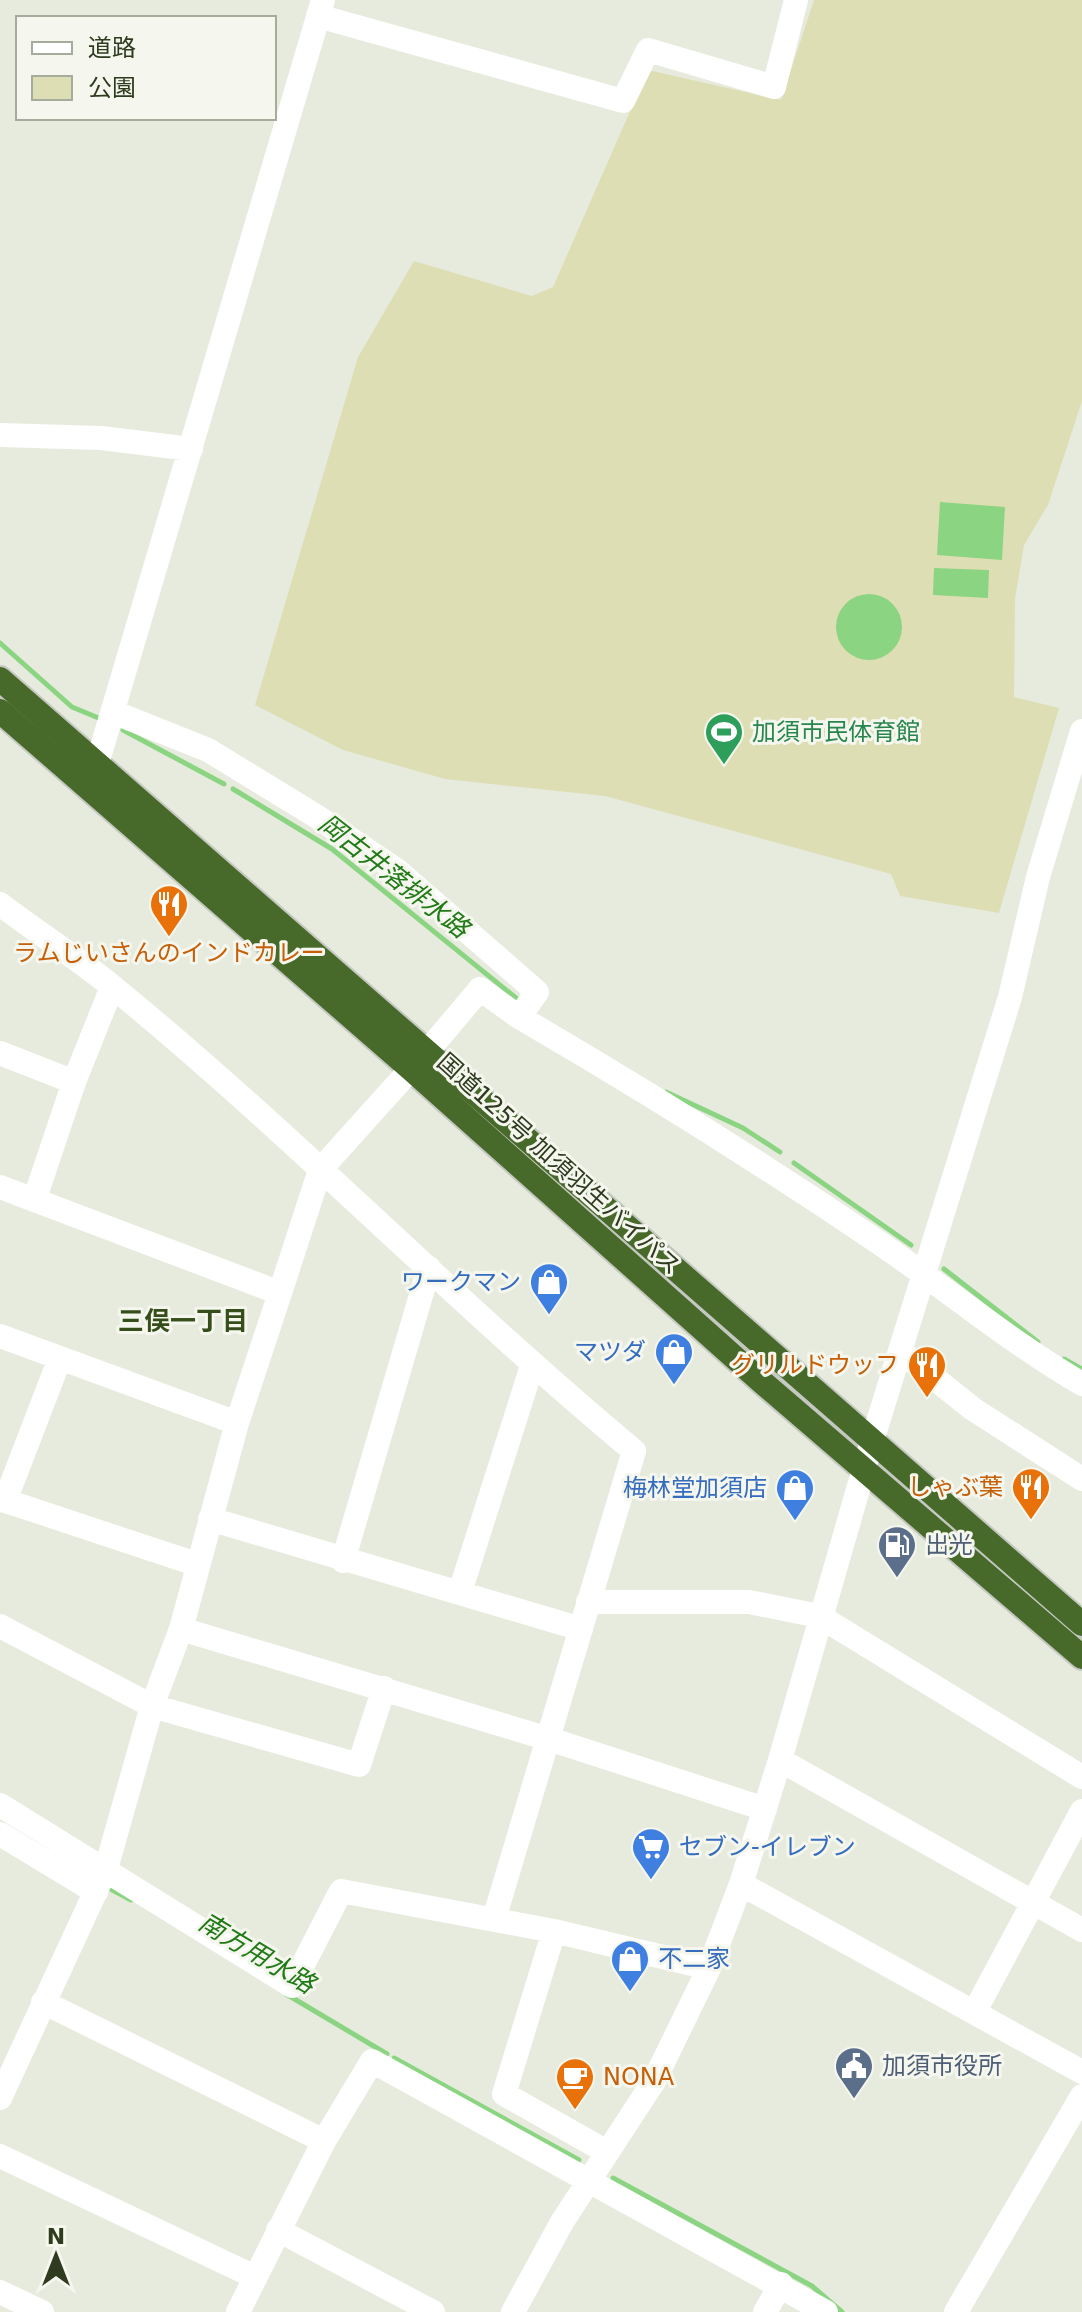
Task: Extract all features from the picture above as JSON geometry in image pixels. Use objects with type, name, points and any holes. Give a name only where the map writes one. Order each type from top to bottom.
[{"type":"highway","name":"国道125号 加須羽生バイパス","points":[[0,679],[97,764],[863,1469],[1082,1657]]},
{"type":"highway","name":"国道125号 加須羽生バイパス","points":[[0,711],[872,1441],[1082,1624]]},
{"type":"street","points":[[97,764],[320,8],[623,101],[648,50],[774,87],[796,0]]},
{"type":"street","points":[[0,435],[101,438],[191,449]]},
{"type":"street","points":[[111,720],[208,750],[398,871],[537,992],[525,1008]]},
{"type":"street","points":[[513,2312],[562,2222],[654,2081],[709,1968],[741,1884],[780,1760],[863,1469],[1010,997],[1038,877],[1080,741]]},
{"type":"street","points":[[0,904],[112,987],[429,1268],[532,1366],[634,1451],[494,1919]]},
{"type":"street","points":[[35,1198],[74,1082],[112,987]]},
{"type":"street","points":[[0,2098],[6,2065],[43,2002],[101,1880],[152,1706],[181,1629],[196,1564],[237,1423],[320,1170],[480,989],[525,1008],[785,1179],[927,1263],[1026,1351],[1082,1384]]},
{"type":"street","points":[[0,1053],[74,1082]]},
{"type":"street","points":[[0,1187],[280,1293]]},
{"type":"street","points":[[343,1561],[429,1268]]},
{"type":"street","points":[[0,1336],[237,1423]]},
{"type":"street","points":[[900,1351],[973,1409],[1082,1479]]},
{"type":"street","points":[[60,1358],[2,1500],[196,1564]]},
{"type":"street","points":[[460,1592],[532,1366]]},
{"type":"street","points":[[210,1519],[343,1561],[581,1629]]},
{"type":"street","points":[[588,1602],[749,1602],[819,1616],[1082,1777]]},
{"type":"street","points":[[0,1626],[152,1706],[359,1765],[384,1688]]},
{"type":"street","points":[[181,1629],[384,1688],[765,1809]]},
{"type":"street","points":[[780,1760],[1082,1930]]},
{"type":"street","points":[[0,1805],[101,1880]]},
{"type":"street","points":[[975,2011],[1082,1811]]},
{"type":"street","points":[[0,1834],[101,1880],[292,1986],[341,1891],[554,1931],[709,1968]]},
{"type":"street","points":[[741,1884],[1082,2072]]},
{"type":"street","points":[[554,1931],[504,2094],[607,2152]]},
{"type":"street","points":[[43,2002],[324,2141]]},
{"type":"street","points":[[238,2312],[253,2276],[324,2141],[372,2061],[781,2284],[826,2312]]},
{"type":"street","points":[[956,2312],[1082,2096]]},
{"type":"street","points":[[0,2156],[253,2276]]},
{"type":"street","points":[[278,2230],[433,2312]]},
{"type":"street","points":[[765,2312],[781,2284]]},
{"type":"street","points":[[0,2292],[42,2312]]},
{"type":"green space","points":[[814,0],[1082,0],[1082,401],[1048,505],[1024,545],[1015,599],[1014,697],[1059,708],[999,913],[900,896],[891,874],[605,796],[445,779],[343,750],[255,705],[358,357],[414,261],[532,296],[553,287],[648,70],[781,100]]},
{"type":"shaded area","points":[[940,502],[1005,507],[1002,560],[937,555]]},
{"type":"shaded area","points":[[934,568],[989,570],[988,598],[933,595]]},
{"type":"shaded area","points":[[869,594],[882,597],[892,604],[899,614],[902,627],[899,640],[892,650],[882,657],[869,660],[856,657],[846,650],[839,640],[836,627],[839,614],[846,604],[856,597]]},
{"type":"waterway","name":"岡古井落排水路","points":[[0,643],[72,707],[101,719]]},
{"type":"waterway","name":"岡古井落排水路","points":[[123,730],[224,784]]},
{"type":"waterway","name":"岡古井落排水路","points":[[233,789],[332,849],[521,1002]]},
{"type":"waterway","name":"岡古井落排水路","points":[[666,1092],[743,1128],[780,1152]]},
{"type":"waterway","name":"岡古井落排水路","points":[[794,1163],[911,1245]]},
{"type":"waterway","name":"岡古井落排水路","points":[[944,1269],[1038,1342]]},
{"type":"waterway","name":"岡古井落排水路","points":[[1064,1359],[1082,1369]]},
{"type":"waterway","name":"南方用水路","points":[[107,1887],[131,1900]]},
{"type":"waterway","name":"南方用水路","points":[[286,1994],[387,2054]]},
{"type":"waterway","name":"南方用水路","points":[[394,2058],[579,2160]]},
{"type":"waterway","name":"南方用水路","points":[[613,2178],[812,2286],[842,2312]]},
{"type":"place","name":"加須市民体育館","points":[[724,766]]},
{"type":"place","name":"ラムじいさんのインドカレー","points":[[169,938]]},
{"type":"place","name":"ワークマン","points":[[549,1316]]},
{"type":"place","name":"マツダ","points":[[674,1386]]},
{"type":"place","name":"グリルドウッフ","points":[[927,1399]]},
{"type":"place","name":"しゃぶ葉","points":[[1031,1521]]},
{"type":"place","name":"梅林堂加須店","points":[[795,1522]]},
{"type":"place","name":"出光","points":[[897,1579]]},
{"type":"place","name":"セブン-イレブン","points":[[651,1881]]},
{"type":"place","name":"不二家","points":[[630,1993]]},
{"type":"place","name":"加須市役所","points":[[854,2100]]},
{"type":"place","name":"NONA","points":[[575,2111]]},
{"type":"district","name":"三俣一丁目","points":[[183,1321]]}]
